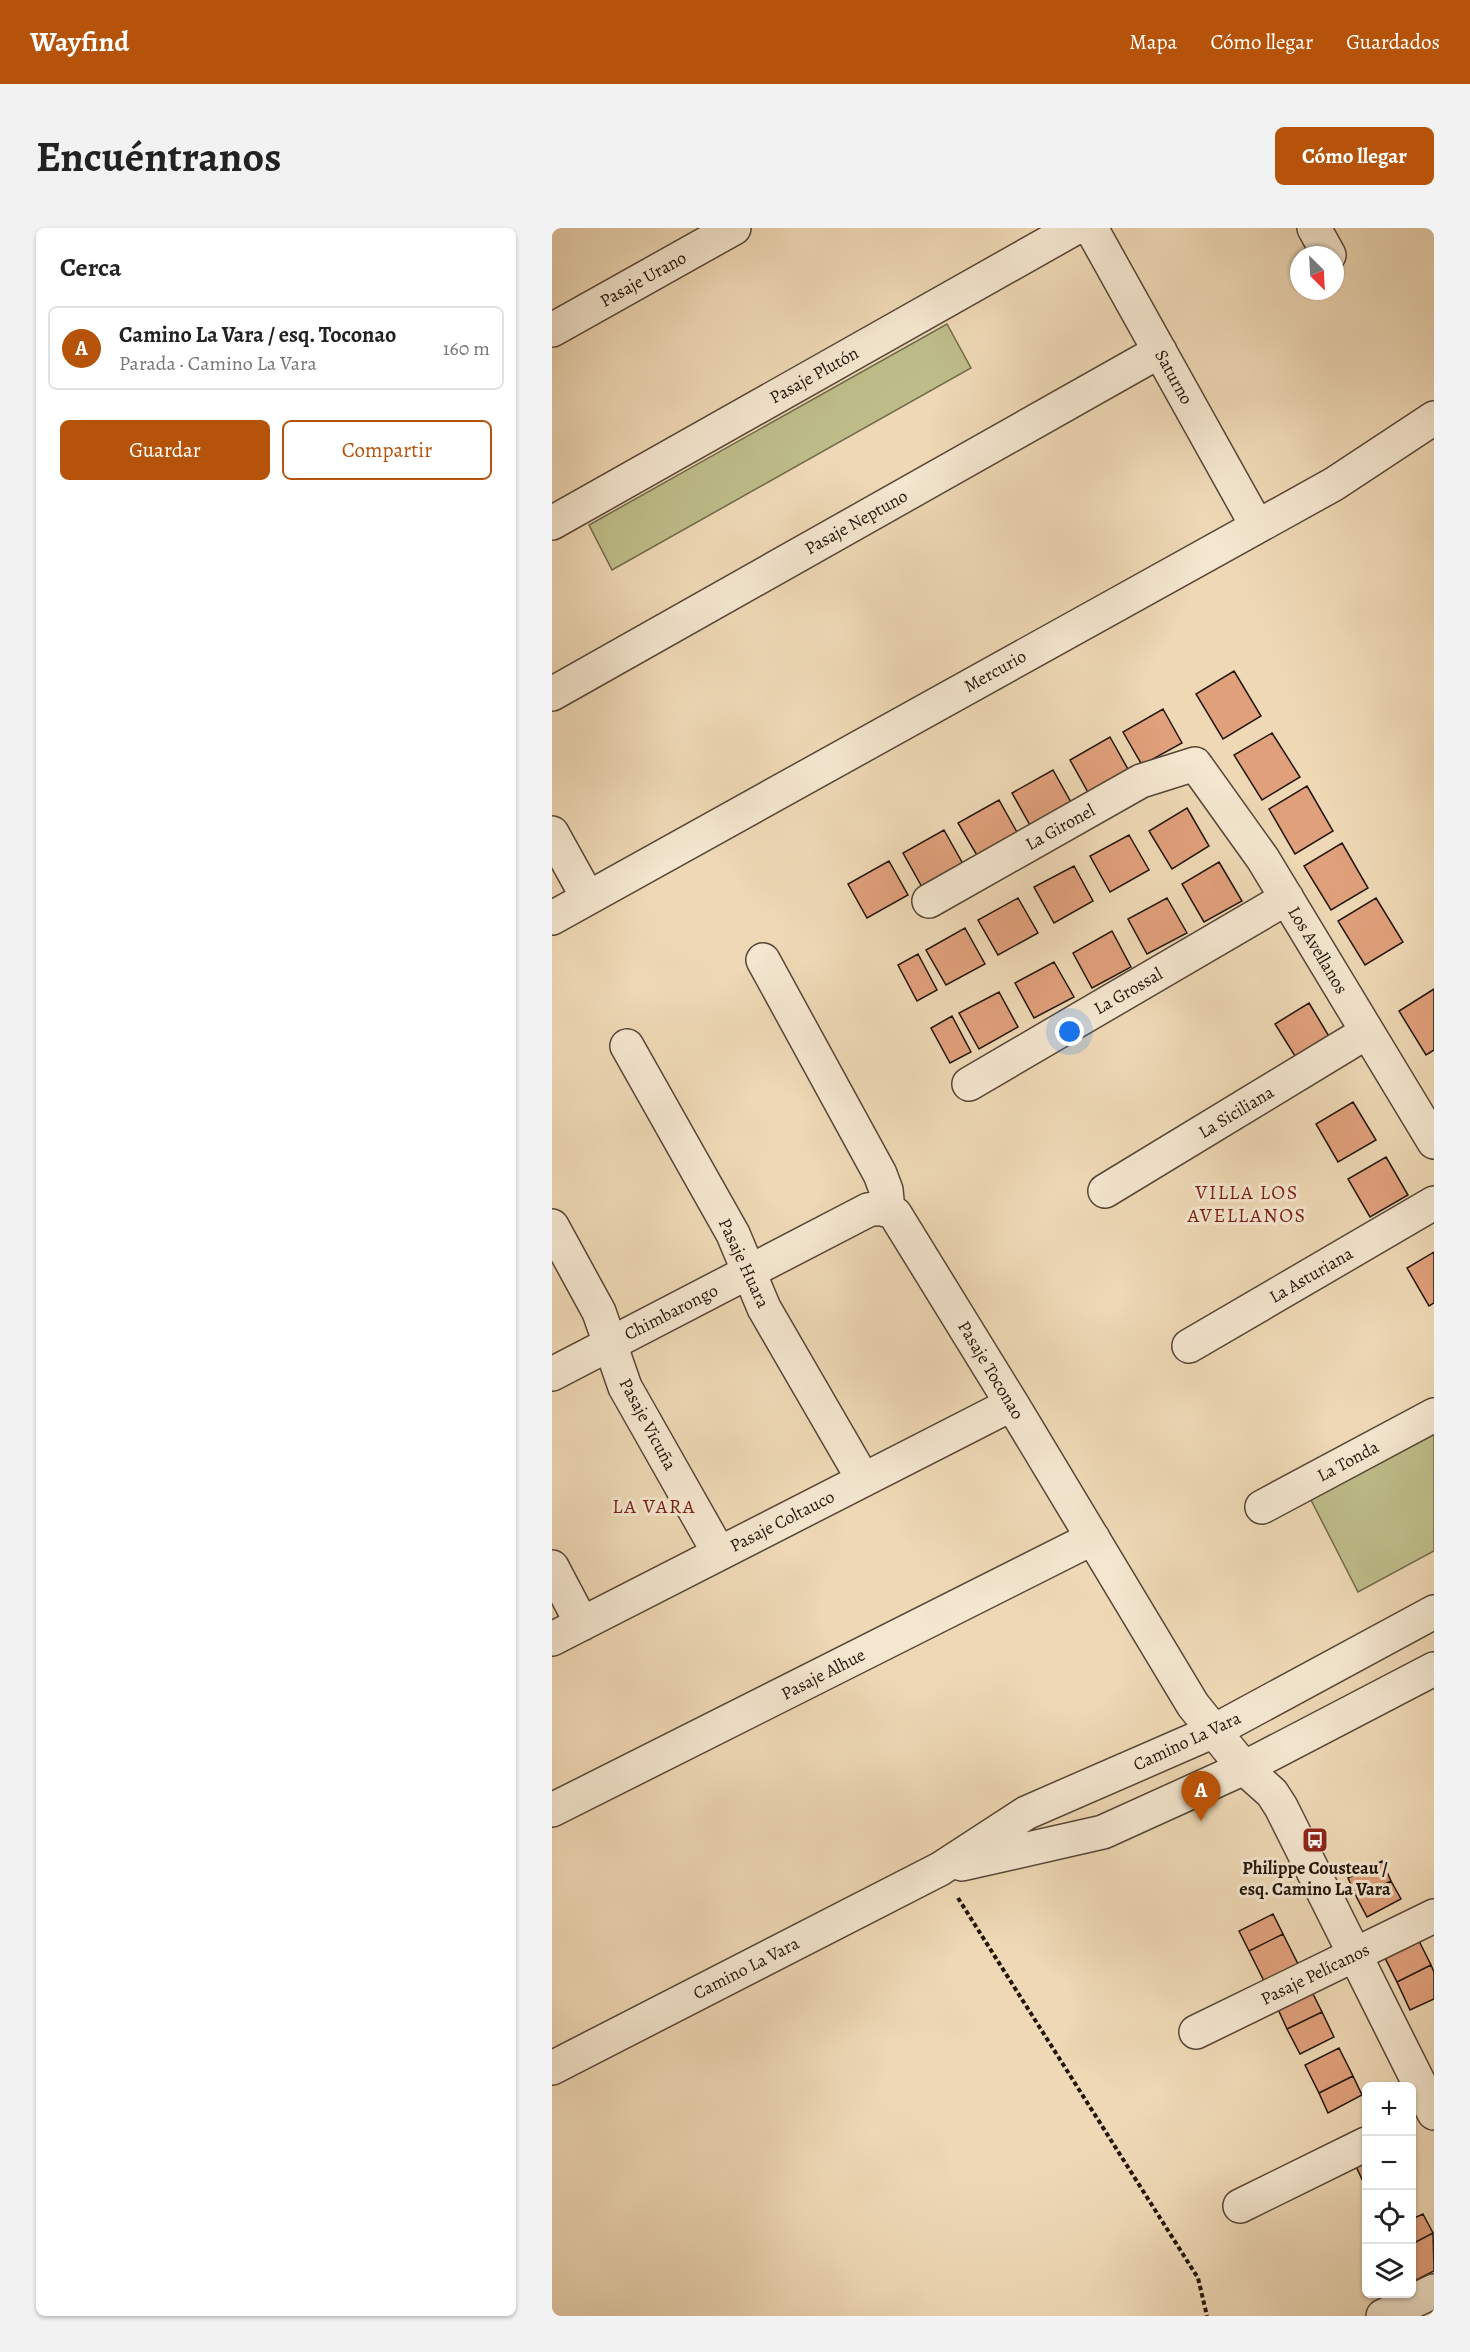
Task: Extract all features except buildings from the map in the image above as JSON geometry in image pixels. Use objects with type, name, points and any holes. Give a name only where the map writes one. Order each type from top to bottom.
[{"type":"street","name":"Pasaje Urano","points":[[552,330],[734,228]]},
{"type":"street","name":"Pasaje Plutón","points":[[552,523],[1075,228]]},
{"type":"street","name":"Saturno","points":[[1091,228],[1257,526]]},
{"type":"street","points":[[1314,228],[1324,246]]},
{"type":"street","name":"Pasaje Neptuno","points":[[552,694],[1160,351]]},
{"type":"street","name":"Mercurio","points":[[552,918],[1334,484],[1434,418]]},
{"type":"street","name":"Los Avellanos","points":[[1195,764],[1263,859],[1434,1142]]},
{"type":"street","name":"La Gironel","points":[[929,901],[1141,781],[1195,764]]},
{"type":"street","points":[[552,833],[588,898]]},
{"type":"street","name":"La Grossal","points":[[969,1083],[1287,898]]},
{"type":"street","points":[[763,960],[880,1174],[886,1190],[888,1210]]},
{"type":"street","name":"La Siciliana","points":[[1105,1191],[1367,1032]]},
{"type":"street","name":"Pasaje Huara","points":[[627,1046],[733,1234],[764,1308],[863,1479]]},
{"type":"street","name":"La Asturiana","points":[[1189,1346],[1434,1203]]},
{"type":"street","name":"Chimbarongo","points":[[552,1374],[868,1210],[878,1208],[888,1210]]},
{"type":"street","name":"Pasaje Toconao","points":[[888,1210],[900,1220],[1193,1705],[1244,1768],[1272,1793],[1281,1807],[1355,1955],[1428,2114]]},
{"type":"street","name":"Pasaje Vicuña","points":[[552,1226],[598,1312],[625,1387],[719,1553]]},
{"type":"street","name":"Pasaje Coltauco","points":[[552,1639],[1012,1404]]},
{"type":"street","name":"La Tonda","points":[[1262,1507],[1434,1415]]},
{"type":"street","name":"Pasaje Alhue","points":[[552,1810],[1093,1538]]},
{"type":"street","points":[[552,1568],[582,1624]]},
{"type":"street","name":"Camino La Vara","points":[[552,2068],[940,1869],[1026,1813],[1214,1731],[1434,1612]]},
{"type":"street","name":"Camino La Vara","points":[[940,1869],[1103,1832],[1244,1768],[1434,1668]]},
{"type":"street","name":"Pasaje Pelícanos","points":[[1196,2032],[1434,1916]]},
{"type":"street","points":[[1240,2206],[1362,2146]]},
{"type":"street","points":[[1383,2316],[1434,2291]]},
{"type":"path","points":[[940,1869],[1198,2278],[1207,2316]]},
{"type":"shaded area","points":[[947,324],[971,368],[612,570],[589,525]]},
{"type":"shaded area","points":[[1434,1432],[1434,1551],[1358,1592],[1311,1500]]},
{"type":"place","name":"Camino La Vara / esq. Toconao","points":[[1201,1821]]},
{"type":"place","name":"Philippe Cousteau / esq. Camino La Vara","points":[[1315,1840]]},
{"type":"district","name":"VILLA LOS AVELLANOS","points":[[1247,1204]]},
{"type":"district","name":"LA VARA","points":[[654,1506]]}]
